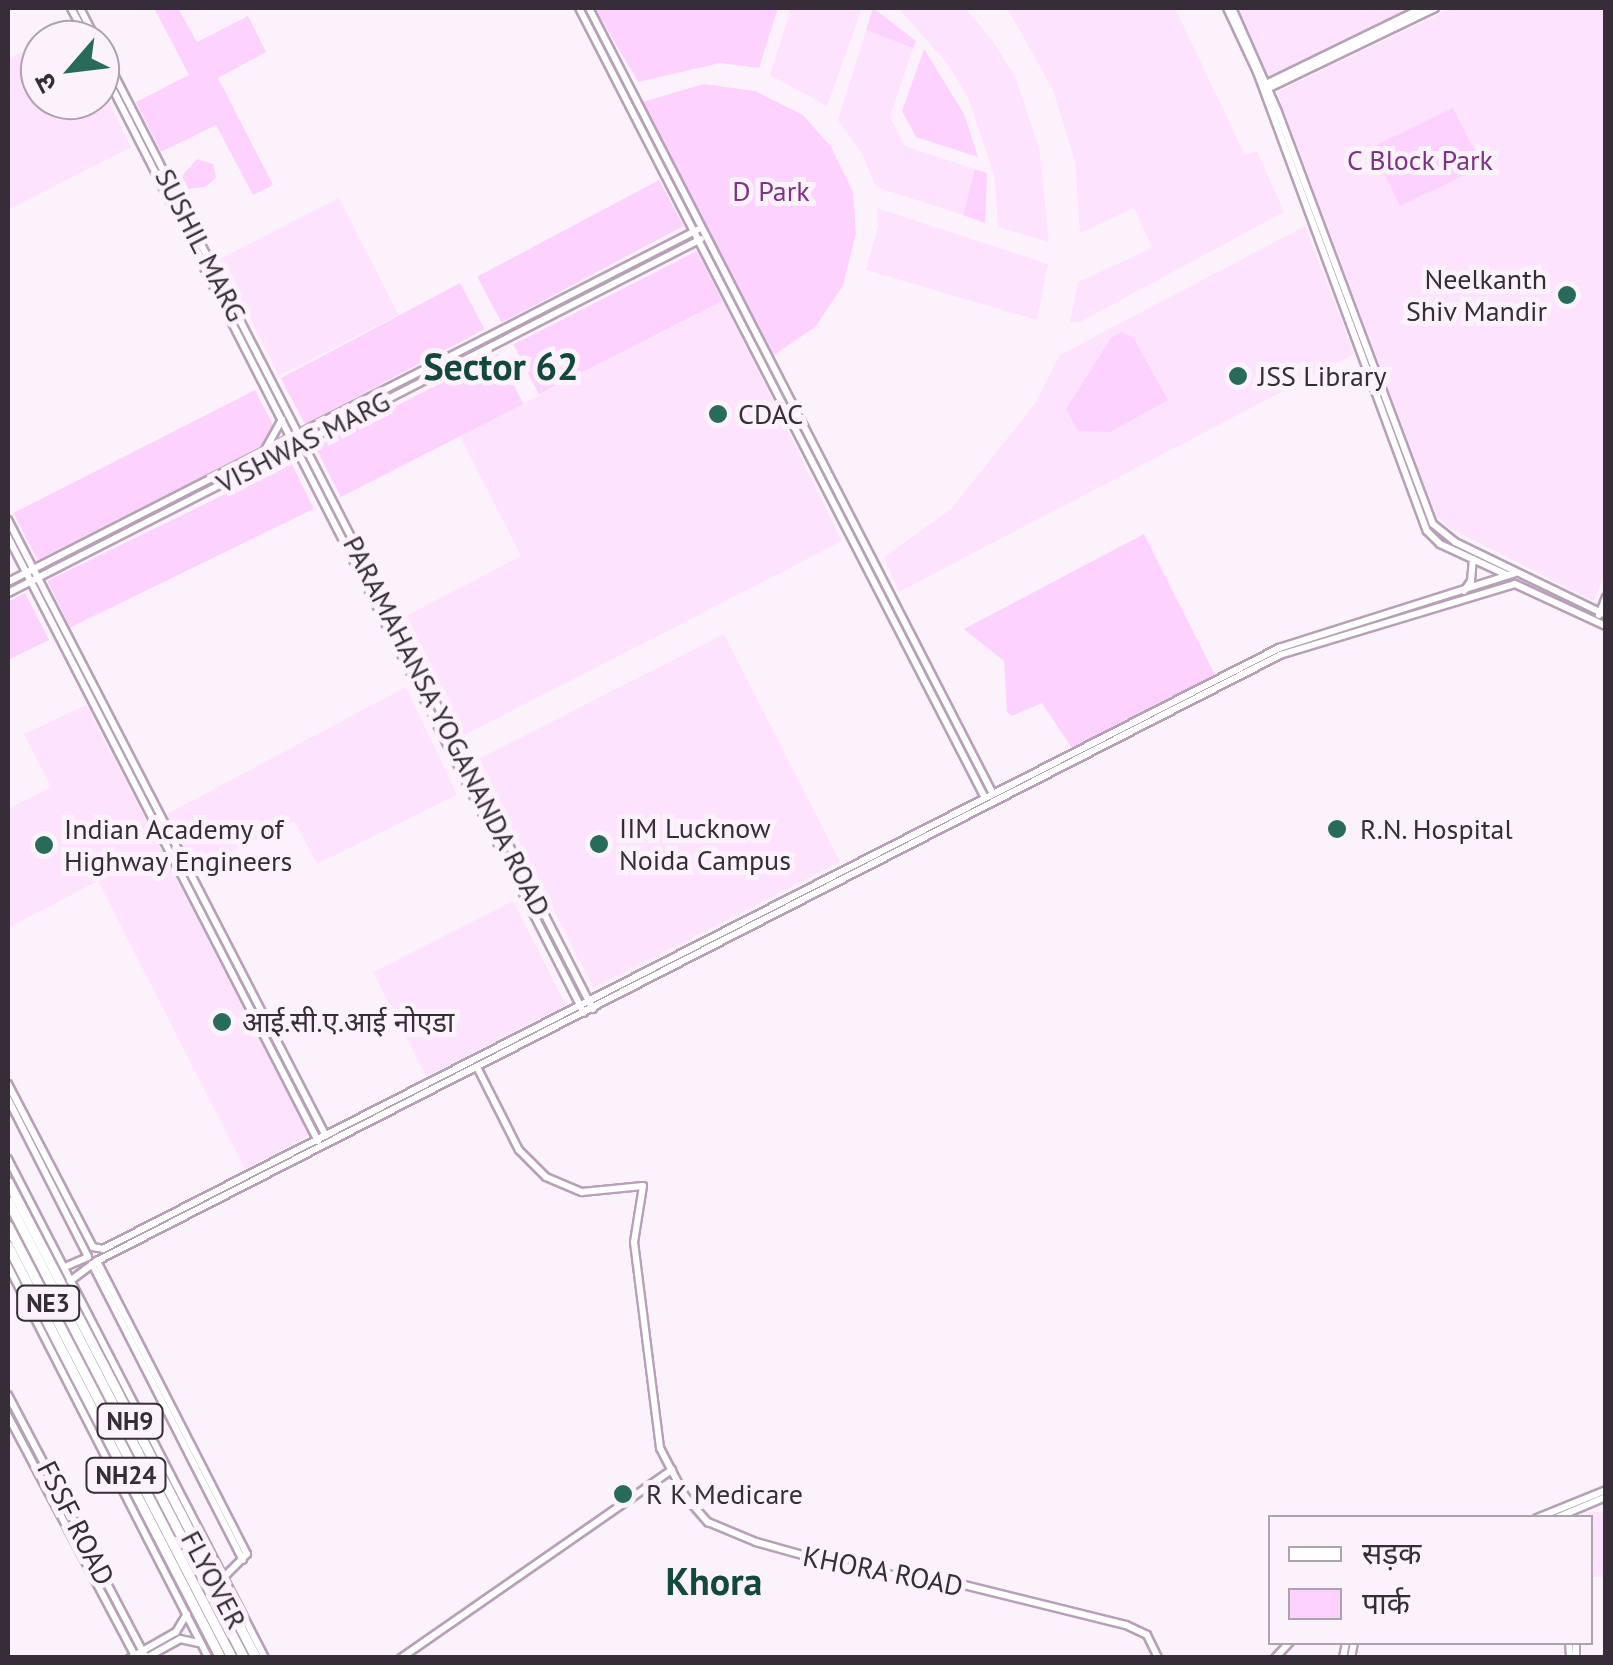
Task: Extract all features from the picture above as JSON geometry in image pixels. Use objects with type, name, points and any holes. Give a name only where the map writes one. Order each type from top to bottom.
[{"type":"highway","name":"FLYOVER","points":[[8,1182],[256,1658]]},
{"type":"highway","name":"NE3","points":[[8,1200],[244,1658]]},
{"type":"highway","name":"NE3","points":[[8,1226],[232,1658]]},
{"type":"highway","name":"NH24","points":[[8,1246],[221,1658]]},
{"type":"street","points":[[580,8],[990,798]]},
{"type":"street","points":[[589,8],[700,234]]},
{"type":"street","points":[[1230,8],[1266,87],[1433,524],[1442,535],[1512,575]]},
{"type":"street","points":[[1266,87],[1422,8]]},
{"type":"street","points":[[1266,87],[1434,8]]},
{"type":"street","points":[[1266,87],[1427,531],[1440,544],[1603,618]]},
{"type":"street","name":"SUSHIL MARG","points":[[120,88],[299,444]]},
{"type":"street","name":"SUSHIL MARG","points":[[120,103],[282,419],[295,436]]},
{"type":"street","name":"VISHWAS MARG","points":[[8,582],[700,234]]},
{"type":"street","name":"VISHWAS MARG","points":[[8,593],[700,234]]},
{"type":"street","points":[[264,451],[282,419]]},
{"type":"street","name":"PARAMAHANSA YOGANANDA ROAD","points":[[299,444],[593,1009]]},
{"type":"street","name":"PARAMAHANSA YOGANANDA ROAD","points":[[299,444],[584,1013]]},
{"type":"street","points":[[8,520],[29,571]]},
{"type":"street","points":[[8,537],[34,580],[323,1141]]},
{"type":"street","points":[[1463,592],[1471,582],[1473,559]]},
{"type":"street","points":[[70,1281],[95,1263],[580,1004],[726,934],[1279,648],[1512,575]]},
{"type":"street","points":[[990,798],[1280,655],[1369,626],[1515,584],[1603,618]]},
{"type":"street","points":[[1603,618],[1606,597]]},
{"type":"street","points":[[8,1099],[54,1183],[98,1250],[593,1009],[726,934]]},
{"type":"street","name":"KHORA ROAD","points":[[477,1067],[519,1150],[546,1177],[582,1192],[643,1186],[635,1216],[636,1256],[646,1349],[656,1390],[660,1448],[697,1512],[734,1534],[860,1571],[952,1582],[1126,1625],[1146,1635],[1158,1658]]},
{"type":"street","points":[[8,1084],[88,1257],[63,1266]]},
{"type":"street","points":[[8,1159],[265,1658]]},
{"type":"street","points":[[95,1263],[245,1558],[224,1577]]},
{"type":"street","points":[[9,1272],[209,1658]]},
{"type":"street","name":"FSSF ROAD","points":[[8,1394],[139,1656]]},
{"type":"street","name":"FSSF ROAD","points":[[8,1416],[139,1656]]},
{"type":"street","points":[[17,1434],[27,1429]]},
{"type":"street","points":[[401,1658],[672,1470]]},
{"type":"street","points":[[1571,1511],[1606,1493]]},
{"type":"street","points":[[139,1656],[176,1632],[188,1613]]},
{"type":"street","points":[[139,1656],[180,1639],[197,1641],[204,1648]]},
{"type":"shaded area","points":[[791,8],[862,8],[827,106],[770,75]]},
{"type":"shaded area","points":[[898,8],[965,8],[992,40],[1015,76],[1039,147],[1049,242],[998,227],[995,178],[968,98],[947,63]]},
{"type":"shaded area","points":[[1007,8],[1175,8],[1245,155],[1257,151],[1284,212],[1080,322],[1070,322],[1078,282],[1152,248],[1134,208],[1080,233],[1075,161],[1053,90]]},
{"type":"shaded area","points":[[1231,8],[1429,8],[1269,88]]},
{"type":"shaded area","points":[[1452,8],[1605,8],[1606,571],[1594,601],[1448,527],[1436,515],[1277,92]]},
{"type":"shaded area","points":[[866,30],[913,48],[890,117],[905,146],[975,169],[963,215],[876,187],[861,152],[838,120]]},
{"type":"shaded area","points":[[20,53],[20,120],[118,120],[131,147],[8,210],[8,59]]},
{"type":"shaded area","points":[[339,198],[398,315],[279,376],[220,259]]},
{"type":"shaded area","points":[[877,208],[1048,264],[1037,320],[866,270],[878,226]]},
{"type":"shaded area","points":[[1305,226],[1354,354],[899,592],[884,557],[951,509],[1034,405],[1060,355]]},
{"type":"shaded area","points":[[723,301],[842,541],[463,736],[404,617],[521,556],[460,436]]},
{"type":"shaded area","points":[[724,634],[840,862],[593,988],[477,760]]},
{"type":"shaded area","points":[[406,687],[457,795],[317,864],[294,821],[193,871],[165,815]]},
{"type":"shaded area","points":[[86,705],[309,1135],[245,1169],[98,881],[8,928],[8,809],[51,787],[24,734]]},
{"type":"shaded area","points":[[513,901],[566,1005],[426,1077],[373,972]]},
{"type":"shaded area","points":[[1589,1512],[1605,1512],[1605,1577],[1593,1577],[1593,1515]]},
{"type":"green space","points":[[154,8],[178,8],[197,42],[248,16],[266,52],[218,78],[273,185],[253,195],[216,125],[161,152],[136,102],[189,75]]},
{"type":"green space","points":[[595,8],[778,8],[759,68],[720,63],[638,82]]},
{"type":"green space","points":[[873,8],[916,41],[913,48],[866,30]]},
{"type":"green space","points":[[924,49],[964,114],[978,157],[916,137],[902,111]]},
{"type":"green space","name":"D Park","points":[[704,84],[755,91],[803,115],[831,147],[853,192],[856,233],[843,286],[815,327],[774,355],[642,102]]},
{"type":"green space","name":"C Block Park","points":[[1453,108],[1475,152],[1460,160],[1467,174],[1400,206],[1372,147]]},
{"type":"green space","points":[[197,159],[213,164],[216,178],[205,187],[188,189],[182,176]]},
{"type":"green space","points":[[975,169],[987,173],[985,223],[963,215]]},
{"type":"green space","points":[[659,180],[683,226],[502,323],[477,277]]},
{"type":"green space","points":[[697,251],[722,301],[539,394],[513,345]]},
{"type":"green space","points":[[460,283],[484,329],[305,424],[281,378]]},
{"type":"green space","points":[[1122,332],[1133,337],[1168,400],[1110,432],[1078,431],[1066,409],[1111,338]]},
{"type":"green space","points":[[498,354],[523,404],[341,497],[315,447]]},
{"type":"green space","points":[[255,390],[279,437],[38,560],[14,513]]},
{"type":"green space","points":[[291,462],[314,509],[70,628],[47,581]]},
{"type":"green space","points":[[1144,534],[1215,675],[1072,748],[1042,703],[1012,716],[1007,712],[1004,661],[964,629]]},
{"type":"green space","points":[[25,593],[49,640],[8,660],[8,602]]},
{"type":"place","name":"Neelkanth Shiv Mandir","points":[[1567,295]]},
{"type":"place","name":"JSS Library","points":[[1238,376]]},
{"type":"place","name":"CDAC","points":[[718,414]]},
{"type":"place","name":"R.N. Hospital","points":[[1337,829]]},
{"type":"place","name":"IIM Lucknow Noida Campus","points":[[599,844]]},
{"type":"place","name":"Indian Academy of Highway Engineers","points":[[44,845]]},
{"type":"place","name":"आई.सी.ए.आई नोएडा","points":[[222,1022]]},
{"type":"place","name":"R K Medicare","points":[[623,1494]]},
{"type":"district","name":"Sector 62","points":[[501,366]]},
{"type":"district","name":"Khora","points":[[714,1581]]}]
